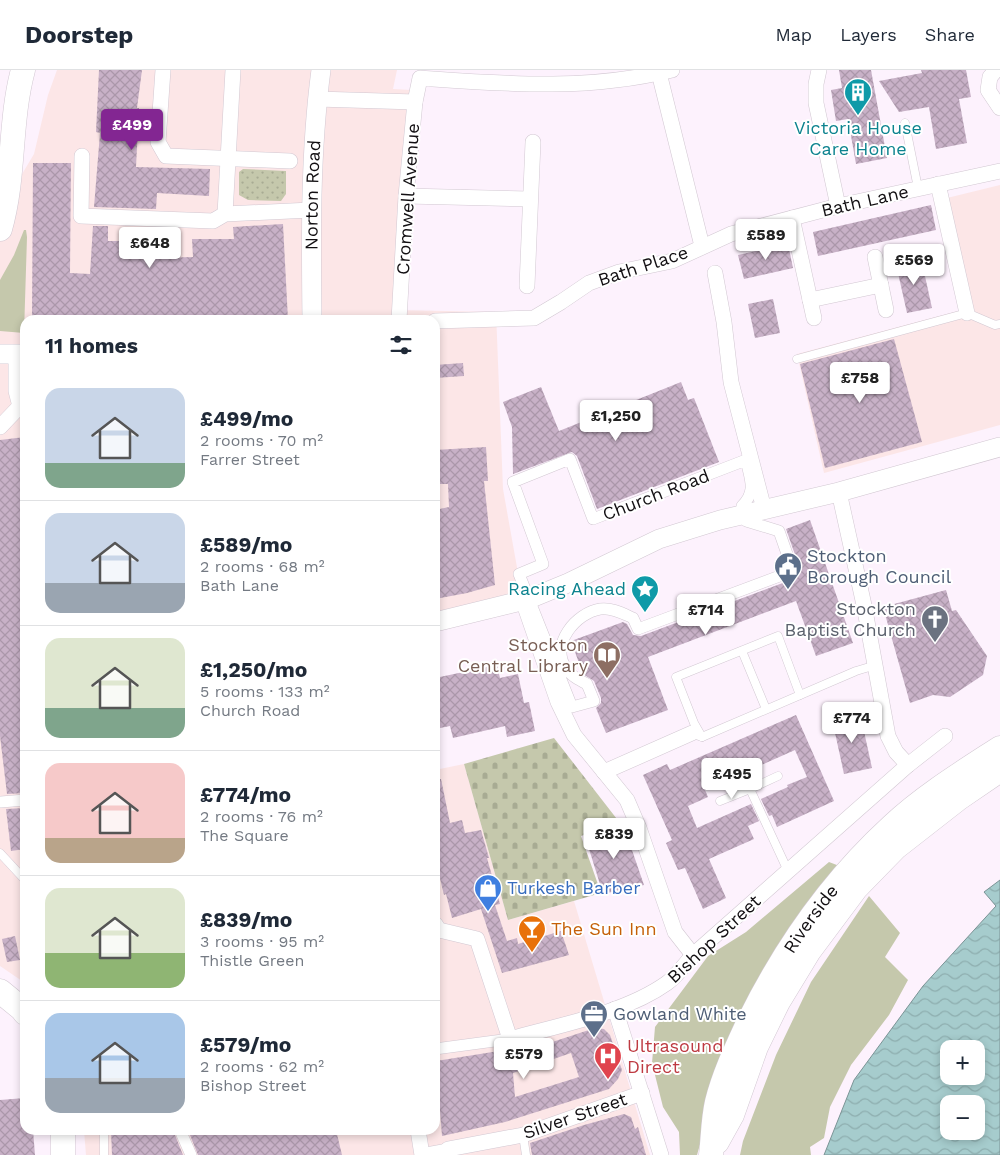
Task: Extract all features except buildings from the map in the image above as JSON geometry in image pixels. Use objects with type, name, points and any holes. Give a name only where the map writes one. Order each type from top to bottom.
[{"type":"main road","points":[[0,228],[9,189],[14,118],[23,70]]},
{"type":"main road","name":"Riverside","points":[[711,1154],[732,1115],[764,990],[802,930],[842,877],[893,825],[947,782],[1000,748]]},
{"type":"main road","name":"Riverside","points":[[752,1035],[778,1002],[810,951],[856,888],[895,848],[959,798],[1000,770]]},
{"type":"main road","points":[[0,991],[20,1007]]},
{"type":"main road","points":[[63,1135],[63,1155]]},
{"type":"street","points":[[163,70],[158,142],[166,156],[313,162]]},
{"type":"street","points":[[225,214],[233,70]]},
{"type":"street","name":"Norton Road","points":[[312,315],[311,210],[317,99],[321,70]]},
{"type":"street","points":[[819,70],[816,84],[816,103],[838,206]]},
{"type":"street","points":[[996,70],[990,77],[988,90],[1000,108]]},
{"type":"street","points":[[593,77],[665,72],[702,246]]},
{"type":"street","name":"Cromwell Avenue","points":[[399,315],[406,196],[415,102],[420,78],[534,85],[593,77]]},
{"type":"street","points":[[317,99],[415,102]]},
{"type":"street","points":[[526,286],[533,142]]},
{"type":"street","points":[[82,156],[82,216],[213,221],[225,214],[311,210]]},
{"type":"street","name":"Bath Lane","points":[[702,246],[731,234],[838,206],[1000,171]]},
{"type":"street","points":[[938,184],[967,313]]},
{"type":"street","points":[[406,196],[529,199]]},
{"type":"street","points":[[792,218],[814,318]]},
{"type":"street","name":"Bath Place","points":[[440,321],[534,318],[589,283],[620,272],[672,261],[702,246]]},
{"type":"street","points":[[874,257],[886,310]]},
{"type":"street","points":[[715,273],[724,322],[731,382],[764,510]]},
{"type":"street","points":[[810,300],[881,285]]},
{"type":"street","points":[[14,354],[16,391],[20,401]]},
{"type":"street","points":[[0,427],[20,410]]},
{"type":"street","points":[[440,621],[526,600],[568,583],[659,539],[744,514],[839,492],[1000,447]]},
{"type":"street","name":"Church Road","points":[[570,459],[593,519],[746,460],[752,489],[750,497],[742,506],[746,521],[779,531],[793,571],[638,629],[634,618],[615,610],[600,609],[580,618],[571,625],[564,637],[562,653],[565,667],[576,678],[587,684],[594,701],[572,707],[526,600],[519,574],[543,564],[513,482],[570,459]]},
{"type":"street","points":[[839,492],[876,664],[888,736],[896,752],[908,765]]},
{"type":"street","points":[[526,600],[558,702],[574,735],[627,800],[640,828],[675,932],[693,954]]},
{"type":"street","points":[[604,772],[697,735]]},
{"type":"street","name":"Bishop Street","points":[[440,1048],[510,1039],[615,1009],[640,999],[668,982],[693,954],[908,765],[945,736]]},
{"type":"street","points":[[1,802],[20,800]]},
{"type":"street","points":[[440,930],[477,939],[510,1039]]},
{"type":"street","name":"Silver Street","points":[[422,1155],[523,1135],[642,1092],[615,1009]]},
{"type":"street","points":[[642,1092],[661,1155]]},
{"type":"street","points":[[182,1135],[191,1155]]},
{"type":"street","points":[[419,1135],[422,1155]]},
{"type":"lane","points":[[906,124],[918,188]]},
{"type":"lane","points":[[797,359],[967,313],[996,325],[1000,324]]},
{"type":"lane","points":[[800,695],[778,636],[676,677],[697,735],[766,709],[876,664]]},
{"type":"lane","points":[[742,650],[766,709]]},
{"type":"lane","points":[[720,801],[778,776]]},
{"type":"lane","points":[[750,789],[788,872]]},
{"type":"lane","points":[[0,853],[20,875]]},
{"type":"lane","points":[[104,1135],[104,1155]]},
{"type":"lane","points":[[523,1135],[526,1155]]},
{"type":"shaded area","points":[[57,70],[397,70],[393,89],[411,90],[395,310],[496,312],[503,489],[523,601],[440,621],[440,315],[20,315],[20,980],[0,966],[0,211],[34,154],[48,95]]},
{"type":"shaded area","points":[[1000,185],[1000,425],[824,473],[797,354],[973,307],[947,198]]},
{"type":"shaded area","points":[[464,764],[508,920],[574,901],[650,1155],[86,1155],[84,1135],[440,1135],[440,769]]},
{"type":"green space","points":[[243,169],[286,171],[286,194],[281,201],[248,200],[239,195],[239,172]]},
{"type":"green space","points":[[24,230],[26,230],[25,315],[20,315],[20,333],[0,331],[0,280],[14,255]]},
{"type":"green space","points":[[554,738],[620,823],[581,836],[601,893],[508,920],[464,764]]},
{"type":"green space","points":[[829,862],[842,867],[724,1060],[697,1155],[680,1155],[679,1132],[663,1107],[652,1063],[655,1027],[708,956],[746,932]]},
{"type":"green space","points":[[869,896],[900,933],[885,957],[908,980],[889,1015],[851,1065],[830,1107],[824,1138],[810,1147],[811,1155],[740,1155],[743,1141],[776,1055],[811,982]]},
{"type":"water","points":[[1000,880],[1000,1155],[824,1155],[854,1080],[923,986],[996,906],[984,892]]},
{"type":"place","name":"Victoria House Care Home","points":[[858,116]]},
{"type":"place","name":"Stockton Borough Council","points":[[788,590]]},
{"type":"place","name":"Racing Ahead","points":[[645,613]]},
{"type":"place","name":"Stockton Baptist Church","points":[[935,643]]},
{"type":"place","name":"Stockton Central Library","points":[[607,679]]},
{"type":"place","name":"Turkesh Barber","points":[[488,912]]},
{"type":"place","name":"The Sun Inn","points":[[532,953]]},
{"type":"place","name":"Gowland White","points":[[594,1038]]},
{"type":"place","name":"Ultrasound Direct","points":[[608,1080]]}]
